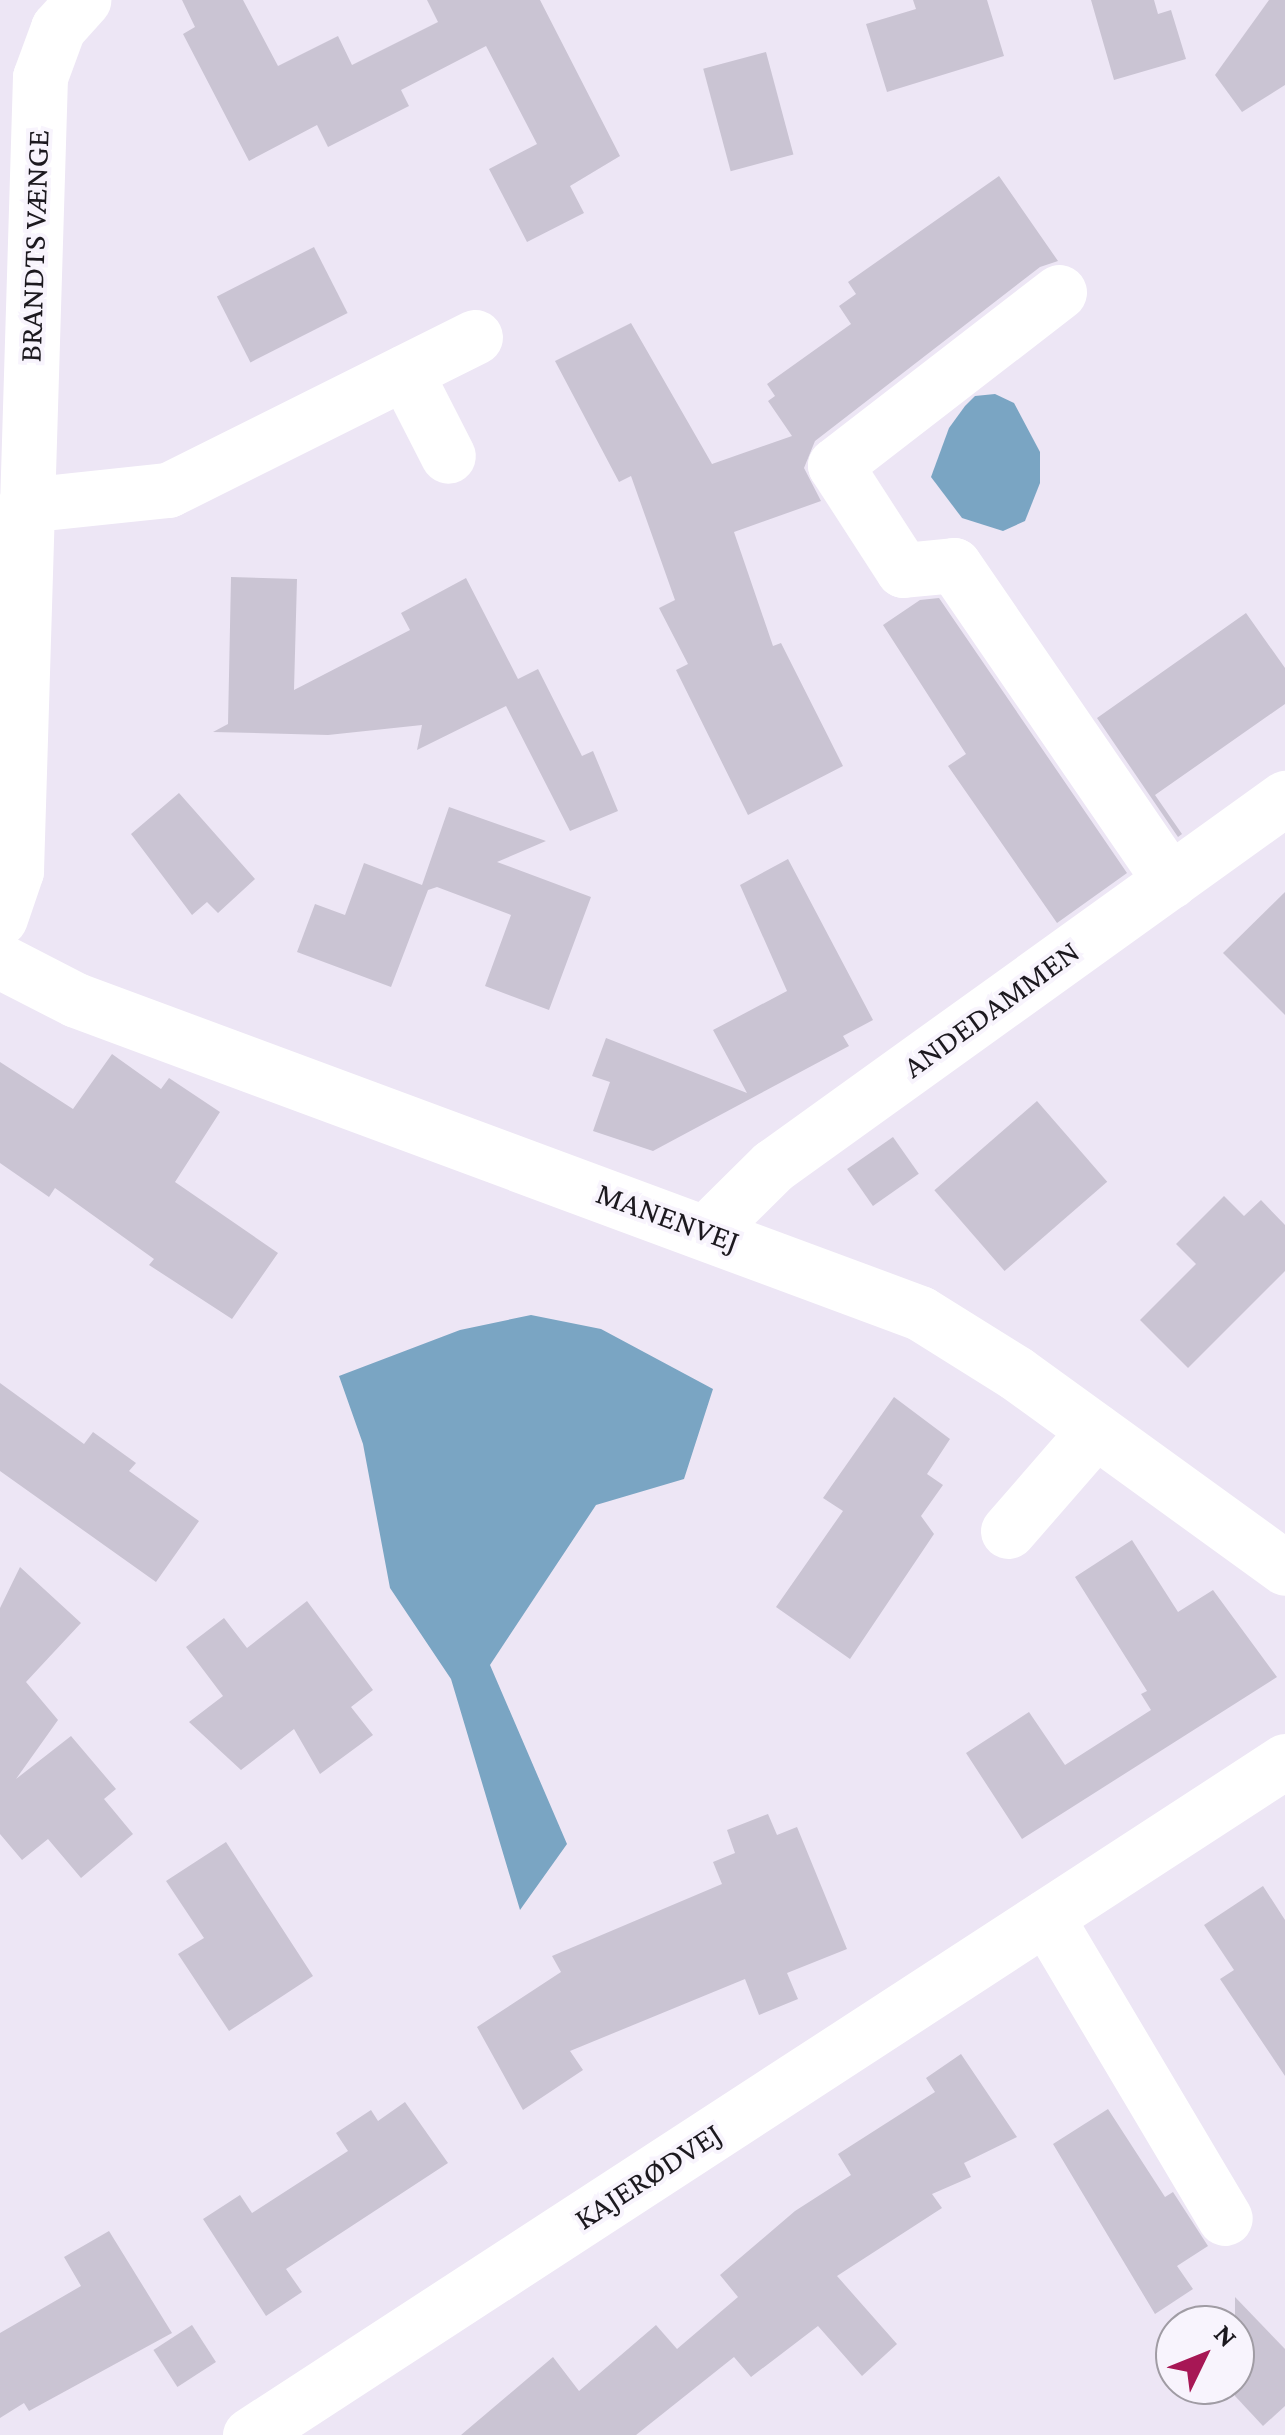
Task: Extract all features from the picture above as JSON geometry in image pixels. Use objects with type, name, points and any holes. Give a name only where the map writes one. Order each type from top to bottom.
[{"type":"street","name":"BRANDTS VÆNGE","points":[[0,918],[16,871],[40,77],[58,28],[83,0]]},
{"type":"street","points":[[1059,292],[835,465],[903,570],[954,564],[1170,881]]},
{"type":"street","points":[[25,505],[168,490],[475,337]]},
{"type":"street","points":[[405,372],[448,456]]},
{"type":"street","name":"ANDEDAMMEN","points":[[707,1231],[773,1166],[1285,798]]},
{"type":"street","name":"MANENVEJ","points":[[0,961],[76,1000],[707,1231],[920,1314],[1096,1431],[1285,1568]]},
{"type":"street","points":[[1008,1531],[1096,1431]]},
{"type":"street","name":"KAJERØDVEJ","points":[[250,2435],[1285,1762]]},
{"type":"street","points":[[1046,1917],[1226,2218]]},
{"type":"water","points":[[995,394],[1014,403],[1040,452],[1040,483],[1025,521],[1003,531],[962,518],[931,477],[949,428],[965,406],[975,396]]},
{"type":"water","points":[[531,1315],[601,1329],[713,1389],[684,1479],[596,1505],[490,1665],[567,1844],[520,1910],[451,1679],[390,1588],[363,1444],[339,1376],[460,1330]]},
{"type":"building","points":[[182,0],[243,0],[278,66],[338,36],[352,65],[438,22],[427,0],[540,0],[620,156],[570,186],[584,213],[527,242],[489,169],[537,144],[486,46],[401,90],[409,106],[328,147],[317,125],[249,161],[183,34],[195,27]]},
{"type":"building","points":[[913,0],[987,0],[1004,56],[887,92],[866,24],[916,9]]},
{"type":"building","points":[[1091,0],[1154,0],[1158,14],[1171,10],[1186,59],[1114,80]]},
{"type":"building","points":[[1269,0],[1285,0],[1285,85],[1242,112],[1215,75]]},
{"type":"building","points":[[766,52],[793,154],[731,171],[703,69]]},
{"type":"building","points":[[999,176],[1058,261],[1040,267],[815,441],[804,468],[821,501],[734,532],[773,646],[781,643],[843,766],[748,815],[676,670],[688,664],[659,608],[675,600],[631,476],[619,482],[555,361],[631,323],[712,464],[792,436],[768,401],[775,396],[767,384],[851,324],[839,306],[856,294],[848,282]]},
{"type":"building","points":[[314,247],[348,313],[250,362],[217,296]]},
{"type":"building","points":[[231,577],[297,579],[294,690],[410,630],[401,613],[466,578],[518,679],[538,669],[582,756],[593,751],[618,811],[570,831],[506,706],[417,750],[422,725],[328,735],[213,732],[228,724]]},
{"type":"building","points":[[939,598],[1127,873],[1057,923],[948,766],[966,754],[883,625],[920,600]]},
{"type":"building","points":[[1246,613],[1285,668],[1285,704],[1155,795],[1182,834],[1178,837],[1097,718]]},
{"type":"building","points":[[179,793],[255,879],[218,913],[207,902],[192,915],[131,834]]},
{"type":"building","points":[[449,807],[546,841],[497,862],[591,897],[549,1010],[485,986],[511,915],[437,887],[428,890],[391,987],[297,952],[315,904],[345,915],[364,863],[422,885]]},
{"type":"building","points":[[788,859],[873,1020],[843,1036],[849,1046],[653,1151],[593,1131],[610,1082],[592,1076],[606,1038],[747,1093],[713,1030],[787,991],[740,885]]},
{"type":"building","points":[[1285,892],[1285,1015],[1223,953]]},
{"type":"building","points":[[112,1054],[161,1089],[169,1078],[220,1112],[175,1182],[278,1253],[232,1319],[149,1265],[154,1259],[55,1188],[49,1197],[0,1163],[0,1062],[73,1109]]},
{"type":"building","points":[[1037,1101],[1107,1182],[1005,1271],[934,1190]]},
{"type":"building","points":[[893,1137],[919,1174],[873,1206],[847,1169]]},
{"type":"building","points":[[1224,1196],[1244,1216],[1261,1200],[1285,1225],[1285,1271],[1188,1368],[1140,1320],[1196,1264],[1176,1244]]},
{"type":"building","points":[[0,1383],[84,1444],[93,1432],[136,1463],[129,1471],[199,1521],[156,1582],[0,1471]]},
{"type":"building","points":[[894,1397],[950,1439],[927,1474],[943,1485],[921,1516],[934,1534],[850,1659],[776,1607],[843,1511],[823,1498]]},
{"type":"building","points":[[1132,1540],[1178,1612],[1213,1590],[1277,1677],[1022,1839],[966,1753],[1029,1712],[1065,1765],[1151,1710],[1141,1694],[1147,1691],[1075,1577]]},
{"type":"building","points":[[20,1567],[81,1623],[26,1682],[58,1720],[16,1779],[71,1736],[116,1789],[104,1799],[133,1834],[81,1878],[48,1839],[22,1860],[0,1834],[0,1608]]},
{"type":"building","points":[[307,1601],[373,1690],[351,1707],[373,1735],[320,1774],[294,1729],[241,1770],[189,1722],[223,1696],[186,1647],[224,1618],[247,1648]]},
{"type":"building","points":[[768,1814],[777,1835],[797,1827],[847,1949],[787,1973],[798,1999],[759,2015],[745,1979],[570,2051],[583,2070],[523,2110],[477,2027],[561,1972],[552,1956],[722,1884],[713,1862],[735,1853],[727,1830]]},
{"type":"building","points":[[226,1842],[313,1976],[229,2031],[178,1954],[204,1938],[166,1881]]},
{"type":"building","points":[[1263,1886],[1285,1920],[1285,2076],[1220,1979],[1234,1970],[1204,1925]]},
{"type":"building","points":[[961,2054],[1017,2137],[964,2163],[971,2177],[932,2194],[942,2208],[837,2276],[897,2344],[862,2376],[818,2326],[751,2377],[734,2357],[636,2435],[461,2435],[553,2357],[579,2391],[656,2325],[677,2349],[738,2297],[720,2275],[795,2211],[851,2175],[838,2154],[935,2092],[926,2078]]},
{"type":"building","points":[[405,2102],[448,2163],[286,2269],[302,2292],[266,2316],[203,2219],[240,2195],[252,2213],[348,2151],[336,2133],[371,2110],[378,2121]]},
{"type":"building","points":[[1108,2109],[1165,2197],[1173,2192],[1208,2246],[1177,2266],[1193,2289],[1169,2305],[1155,2305],[1155,2314],[1053,2144]]},
{"type":"building","points":[[109,2231],[172,2333],[29,2411],[24,2403],[0,2418],[0,2333],[81,2286],[64,2257]]},
{"type":"building","points":[[1255,2318],[1285,2349],[1285,2406],[1263,2426],[1243,2405],[1255,2405]]},
{"type":"building","points":[[192,2325],[216,2362],[177,2387],[153,2350]]}]
